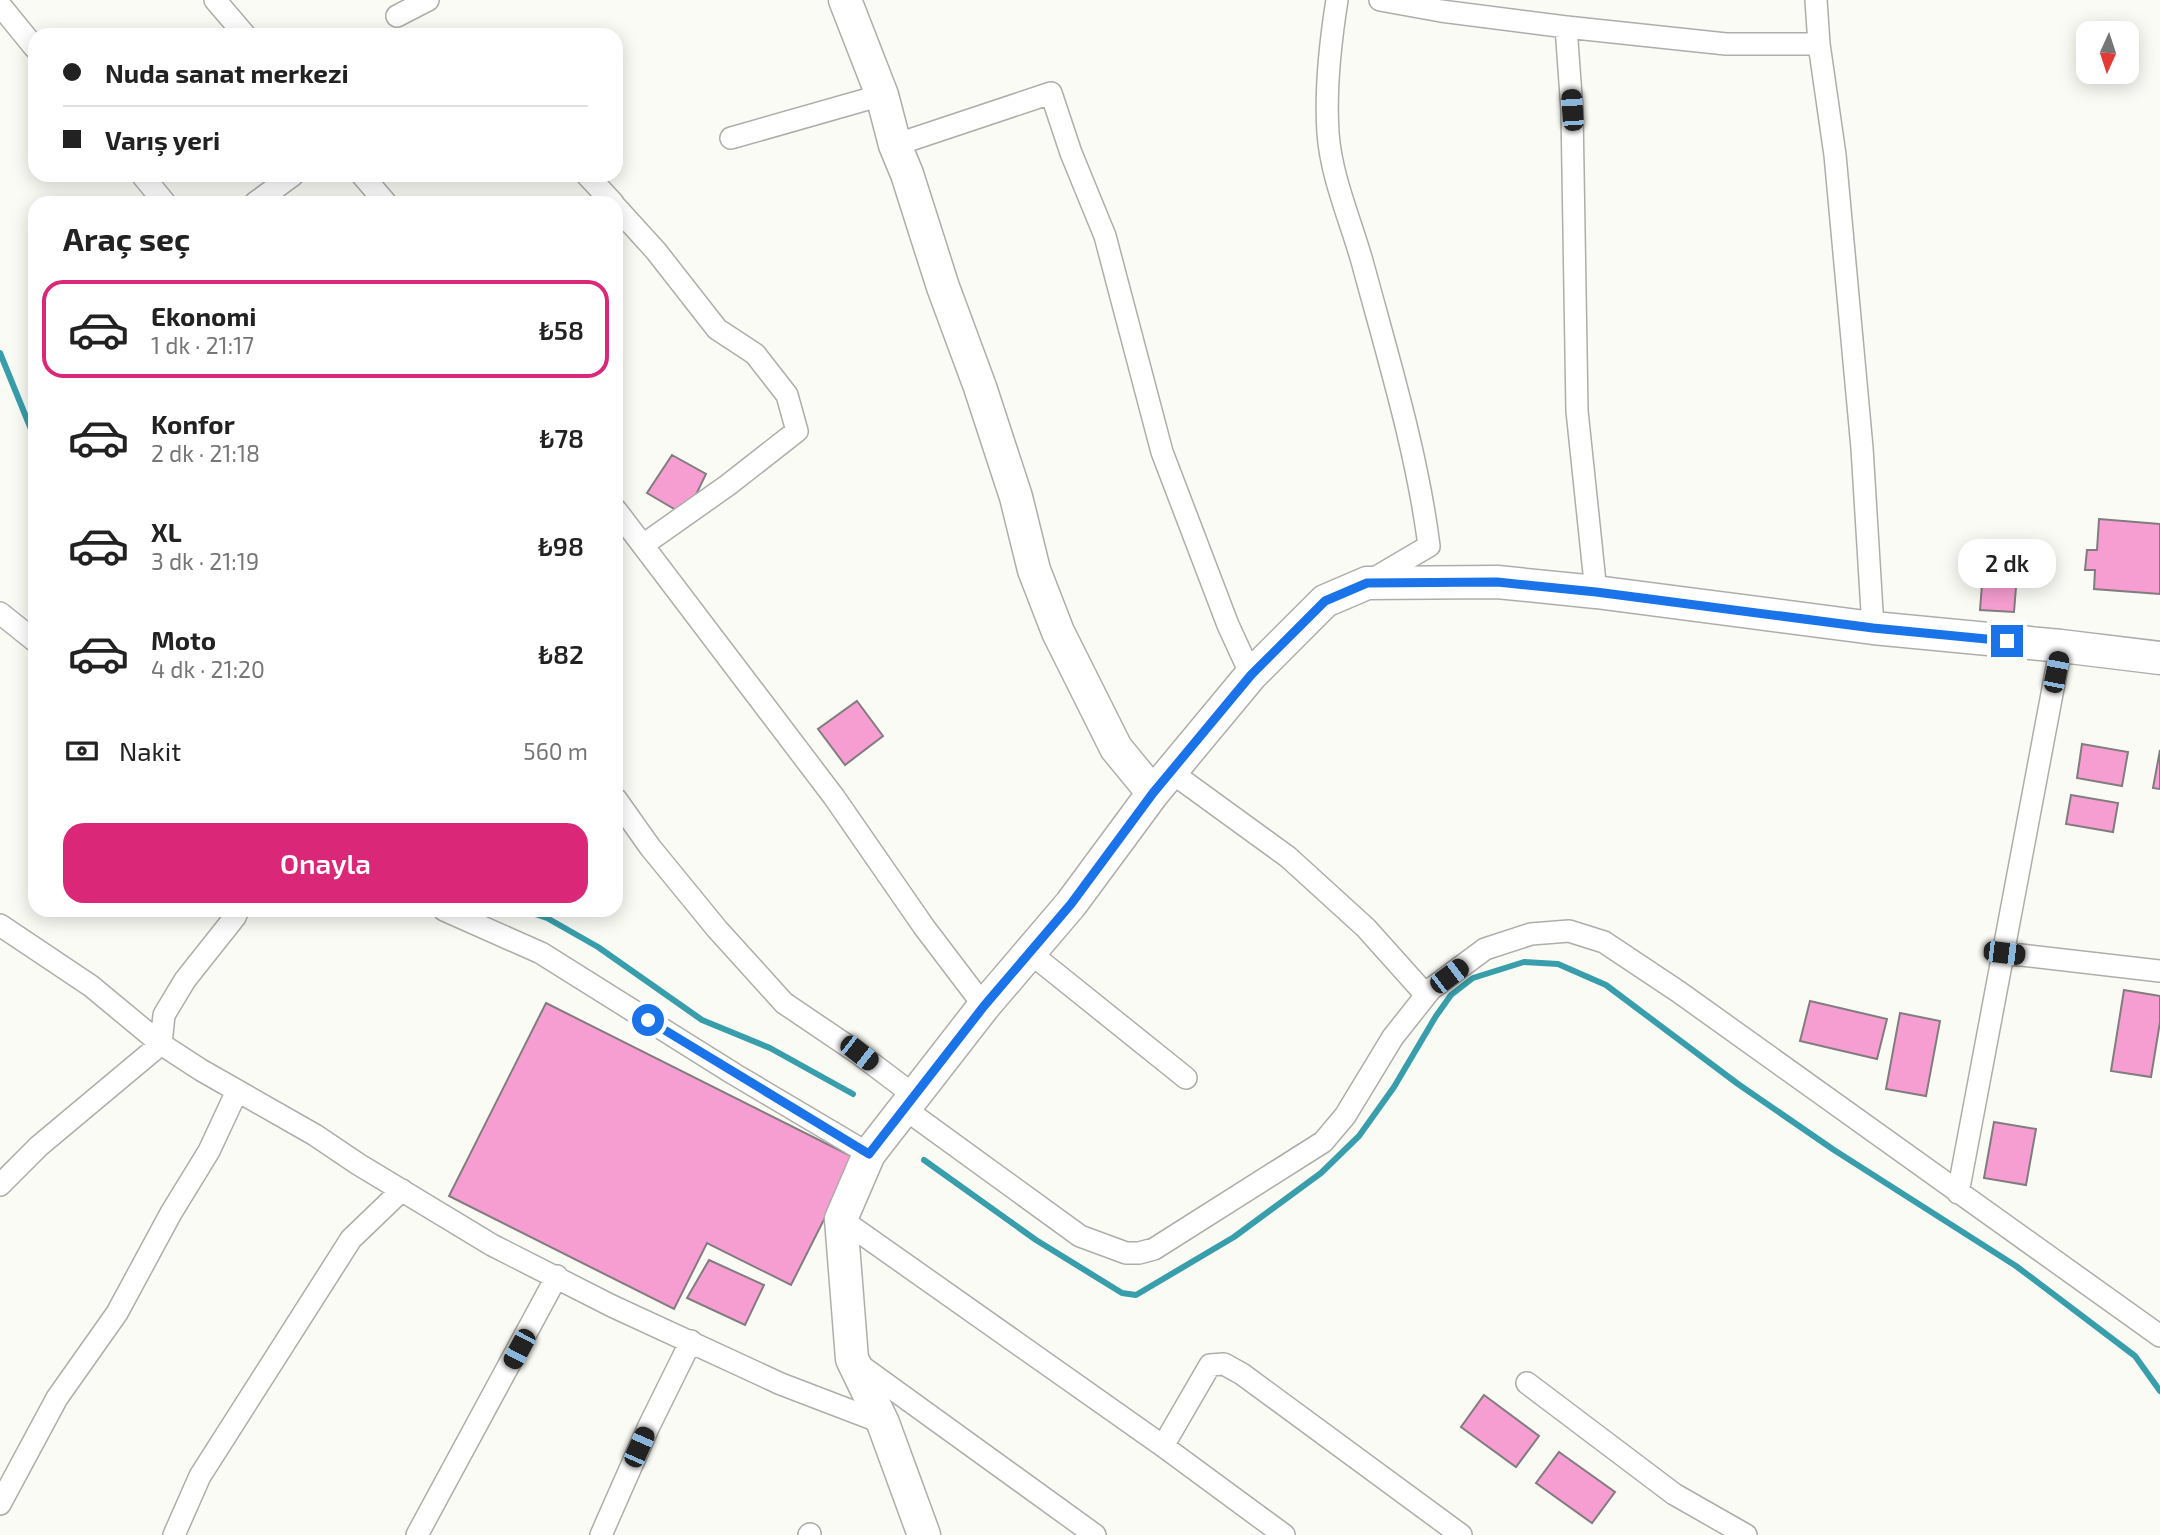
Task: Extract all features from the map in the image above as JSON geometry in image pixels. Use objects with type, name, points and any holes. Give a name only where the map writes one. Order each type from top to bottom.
[{"type":"street","points":[[215,0],[239,28]]},
{"type":"street","points":[[397,16],[428,0]]},
{"type":"street","points":[[845,0],[882,95],[895,145],[984,399],[1016,497],[1034,570],[1058,632],[1116,748],[1162,783],[1287,857],[1366,928],[1426,995]]},
{"type":"street","points":[[924,1535],[883,1423],[852,1359],[841,1219],[869,1154],[984,1006],[1071,904],[1162,783],[1251,675],[1325,601],[1367,583],[1429,546],[1422,490],[1334,167],[1328,134],[1330,44],[1337,0]]},
{"type":"street","points":[[1380,0],[1441,11],[1566,27],[1726,44],[1819,44]]},
{"type":"street","points":[[1816,0],[1819,44],[1835,155],[1862,448],[1873,628]]},
{"type":"street","points":[[0,5],[28,39]]},
{"type":"street","points":[[1566,27],[1572,110],[1577,411],[1596,592]]},
{"type":"street","points":[[895,145],[1051,93],[1071,153],[1105,236],[1163,452],[1228,625],[1251,675]]},
{"type":"street","points":[[731,138],[882,95]]},
{"type":"street","points":[[148,182],[159,196]]},
{"type":"street","points":[[264,196],[284,182]]},
{"type":"street","points":[[368,182],[380,196]]},
{"type":"street","points":[[593,182],[606,196]]},
{"type":"street","points":[[623,215],[656,251],[717,329],[755,354],[787,395],[797,430],[728,485],[643,544]]},
{"type":"street","points":[[623,519],[834,797],[924,927],[984,1006]]},
{"type":"street","points":[[1367,583],[1497,582],[1873,628],[2160,658]]},
{"type":"street","points":[[0,614],[28,636]]},
{"type":"street","points":[[1958,1193],[2061,646]]},
{"type":"street","points":[[623,809],[650,847],[717,929],[784,1003],[859,1053],[910,1103],[1080,1236],[1126,1253],[1139,1253],[1154,1248],[1323,1142],[1345,1116],[1393,1037],[1431,989],[1485,950],[1531,934],[1569,932],[1604,942],[1690,1000],[2160,1336]]},
{"type":"street","points":[[0,1185],[39,1146],[161,1044],[164,1015],[185,980],[235,917]]},
{"type":"street","points":[[460,917],[541,953],[734,1074],[869,1154]]},
{"type":"street","points":[[0,925],[90,986],[161,1044],[315,1135],[492,1245],[612,1306],[781,1384],[883,1423]]},
{"type":"street","points":[[1029,952],[1186,1078]]},
{"type":"street","points":[[2004,953],[2160,971]]},
{"type":"street","points":[[0,1504],[57,1398],[117,1313],[171,1213],[209,1150],[237,1091]]},
{"type":"street","points":[[174,1535],[200,1476],[351,1239],[402,1190]]},
{"type":"street","points":[[841,1219],[1163,1446],[1284,1535]]},
{"type":"street","points":[[417,1535],[557,1276]]},
{"type":"street","points":[[601,1535],[649,1426],[691,1341]]},
{"type":"street","points":[[852,1359],[1095,1535]]},
{"type":"street","points":[[1163,1446],[1210,1365],[1224,1364],[1242,1374],[1461,1535]]},
{"type":"street","points":[[1527,1383],[1674,1494],[1746,1535]]},
{"type":"building","points":[[672,455],[706,474],[691,505],[676,510],[647,493]]},
{"type":"building","points":[[2099,519],[2160,524],[2160,594],[2094,589],[2095,570],[2085,570],[2087,550],[2097,550]]},
{"type":"building","points":[[1984,559],[2018,562],[2014,612],[1980,610]]},
{"type":"building","points":[[857,701],[883,736],[845,765],[818,729]]},
{"type":"building","points":[[2082,744],[2128,752],[2122,786],[2077,778]]},
{"type":"building","points":[[2160,750],[2160,789],[2153,788]]},
{"type":"building","points":[[2071,795],[2118,803],[2113,832],[2066,824]]},
{"type":"building","points":[[2124,990],[2160,996],[2160,1022],[2151,1077],[2111,1071]]},
{"type":"building","points":[[1810,1001],[1887,1019],[1877,1059],[1800,1041]]},
{"type":"building","points":[[546,1003],[855,1158],[791,1285],[707,1243],[674,1309],[449,1196]]},
{"type":"building","points":[[1900,1013],[1940,1021],[1926,1096],[1886,1089]]},
{"type":"building","points":[[1994,1122],[2036,1129],[2026,1185],[1984,1178]]},
{"type":"building","points":[[709,1260],[764,1285],[745,1325],[687,1298]]},
{"type":"building","points":[[1484,1395],[1539,1436],[1516,1467],[1461,1427]]},
{"type":"building","points":[[1559,1452],[1615,1492],[1592,1523],[1536,1483]]},
{"type":"waterway","points":[[0,353],[28,422]]},
{"type":"waterway","points":[[544,917],[598,947],[702,1020],[770,1048],[853,1094]]},
{"type":"waterway","points":[[924,1160],[1036,1240],[1122,1293],[1136,1295],[1234,1237],[1321,1173],[1359,1136],[1394,1087],[1451,995],[1473,978],[1524,962],[1558,964],[1606,985],[1738,1084],[1834,1150],[2016,1266],[2135,1356],[2160,1391]]},
{"type":"route","points":[[648,1020],[869,1154],[984,1006],[1071,904],[1153,793],[1251,675],[1325,601],[1367,583],[1497,582],[1873,628],[2007,641]]}]
